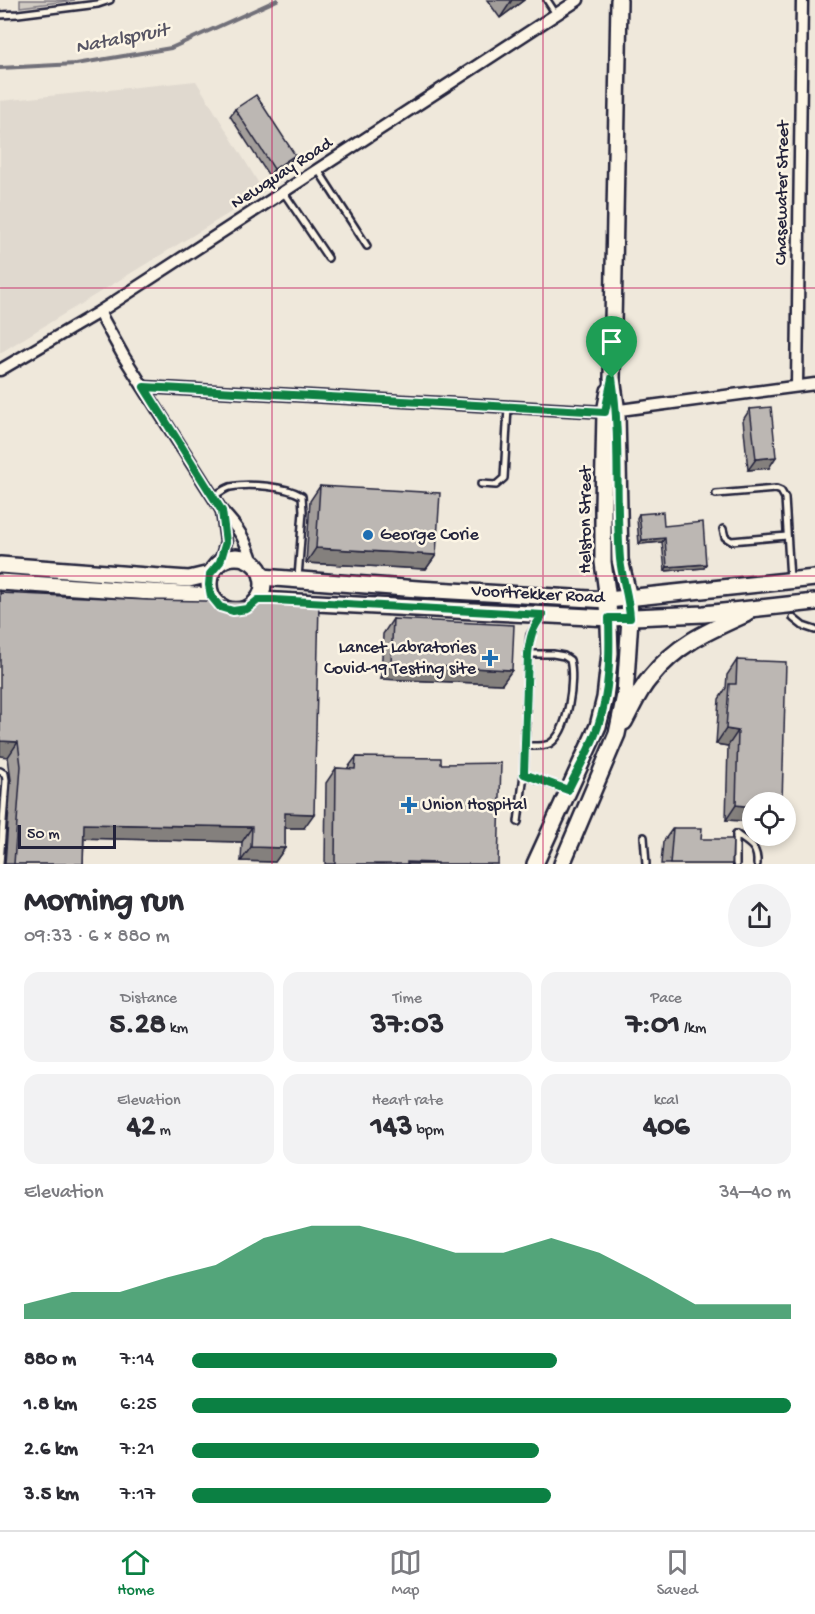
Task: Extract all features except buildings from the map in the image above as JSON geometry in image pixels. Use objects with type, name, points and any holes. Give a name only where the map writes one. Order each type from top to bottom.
[{"type":"main road","name":"Helston Street","points":[[535,864],[598,726],[605,698],[610,653],[608,600],[603,562],[611,412],[620,0]]},
{"type":"main road","name":"Helston Street","points":[[562,864],[617,734],[625,695],[630,618],[629,598],[620,560],[611,412]]},
{"type":"main road","points":[[211,596],[210,574],[220,562],[231,557],[243,558],[253,563],[262,578],[262,589],[258,600]]},
{"type":"main road","points":[[0,565],[189,579],[210,574]]},
{"type":"main road","name":"Voortrekker Road","points":[[262,578],[608,600],[815,578]]},
{"type":"main road","name":"Voortrekker Road","points":[[0,582],[211,596],[220,607],[233,611],[247,609],[258,600],[630,618],[704,614],[815,602]]},
{"type":"main road","points":[[617,734],[649,678],[671,657],[707,631],[759,607]]},
{"type":"street","name":"Newquay Road","points":[[0,370],[99,312],[578,0]]},
{"type":"street","name":"Chasewater Street","points":[[797,386],[802,0]]},
{"type":"street","points":[[99,312],[124,357],[222,511],[236,525],[246,540],[253,563]]},
{"type":"street","points":[[144,387],[611,412],[815,384]]},
{"type":"street","points":[[220,562],[226,542],[222,511]]},
{"type":"lane","points":[[0,15],[98,4],[110,0]]},
{"type":"lane","points":[[547,0],[556,14]]},
{"type":"lane","points":[[318,171],[367,246]]},
{"type":"lane","points":[[284,193],[328,258]]},
{"type":"lane","points":[[481,484],[496,485],[504,478],[508,407]]},
{"type":"lane","points":[[213,497],[232,487],[282,489],[302,496],[298,580]]},
{"type":"lane","points":[[716,494],[776,489],[781,491],[785,498],[790,581]]},
{"type":"lane","points":[[723,529],[725,537],[731,541],[787,536]]},
{"type":"lane","points":[[518,822],[524,774],[530,635],[543,615]]},
{"type":"lane","points":[[793,618],[803,626],[815,630]]},
{"type":"lane","points":[[525,746],[547,745],[557,736],[565,718],[572,682],[570,660],[564,656],[528,654]]},
{"type":"lane","points":[[0,771],[5,774],[6,780],[0,864]]},
{"type":"lane","points":[[524,774],[568,790]]},
{"type":"lane","points":[[736,864],[736,834],[752,845],[758,854],[757,864]]},
{"type":"lane","points":[[645,837],[646,862]]},
{"type":"shaded area","points":[[20,0],[75,0],[20,7]]},
{"type":"shaded area","points":[[196,81],[264,192],[0,353],[0,101]]},
{"type":"waterway","name":"Natalspruit","points":[[0,68],[76,64],[171,48],[277,0]]},
{"type":"place","name":"George Corie","points":[[368,535]]},
{"type":"place","name":"Lancet Labratories Covid-19 Testing site","points":[[490,658]]},
{"type":"place","name":"Union Hospital","points":[[409,805]]},
{"type":"route","points":[[612,378],[617,412],[620,560],[629,598],[630,618],[609,618],[610,653],[605,698],[598,726],[568,790],[524,774],[530,635],[543,615],[274,600],[258,600],[247,609],[233,611],[220,607],[211,596],[209,585],[210,574],[220,562],[226,542],[222,511],[144,387],[605,412],[612,378]]}]
